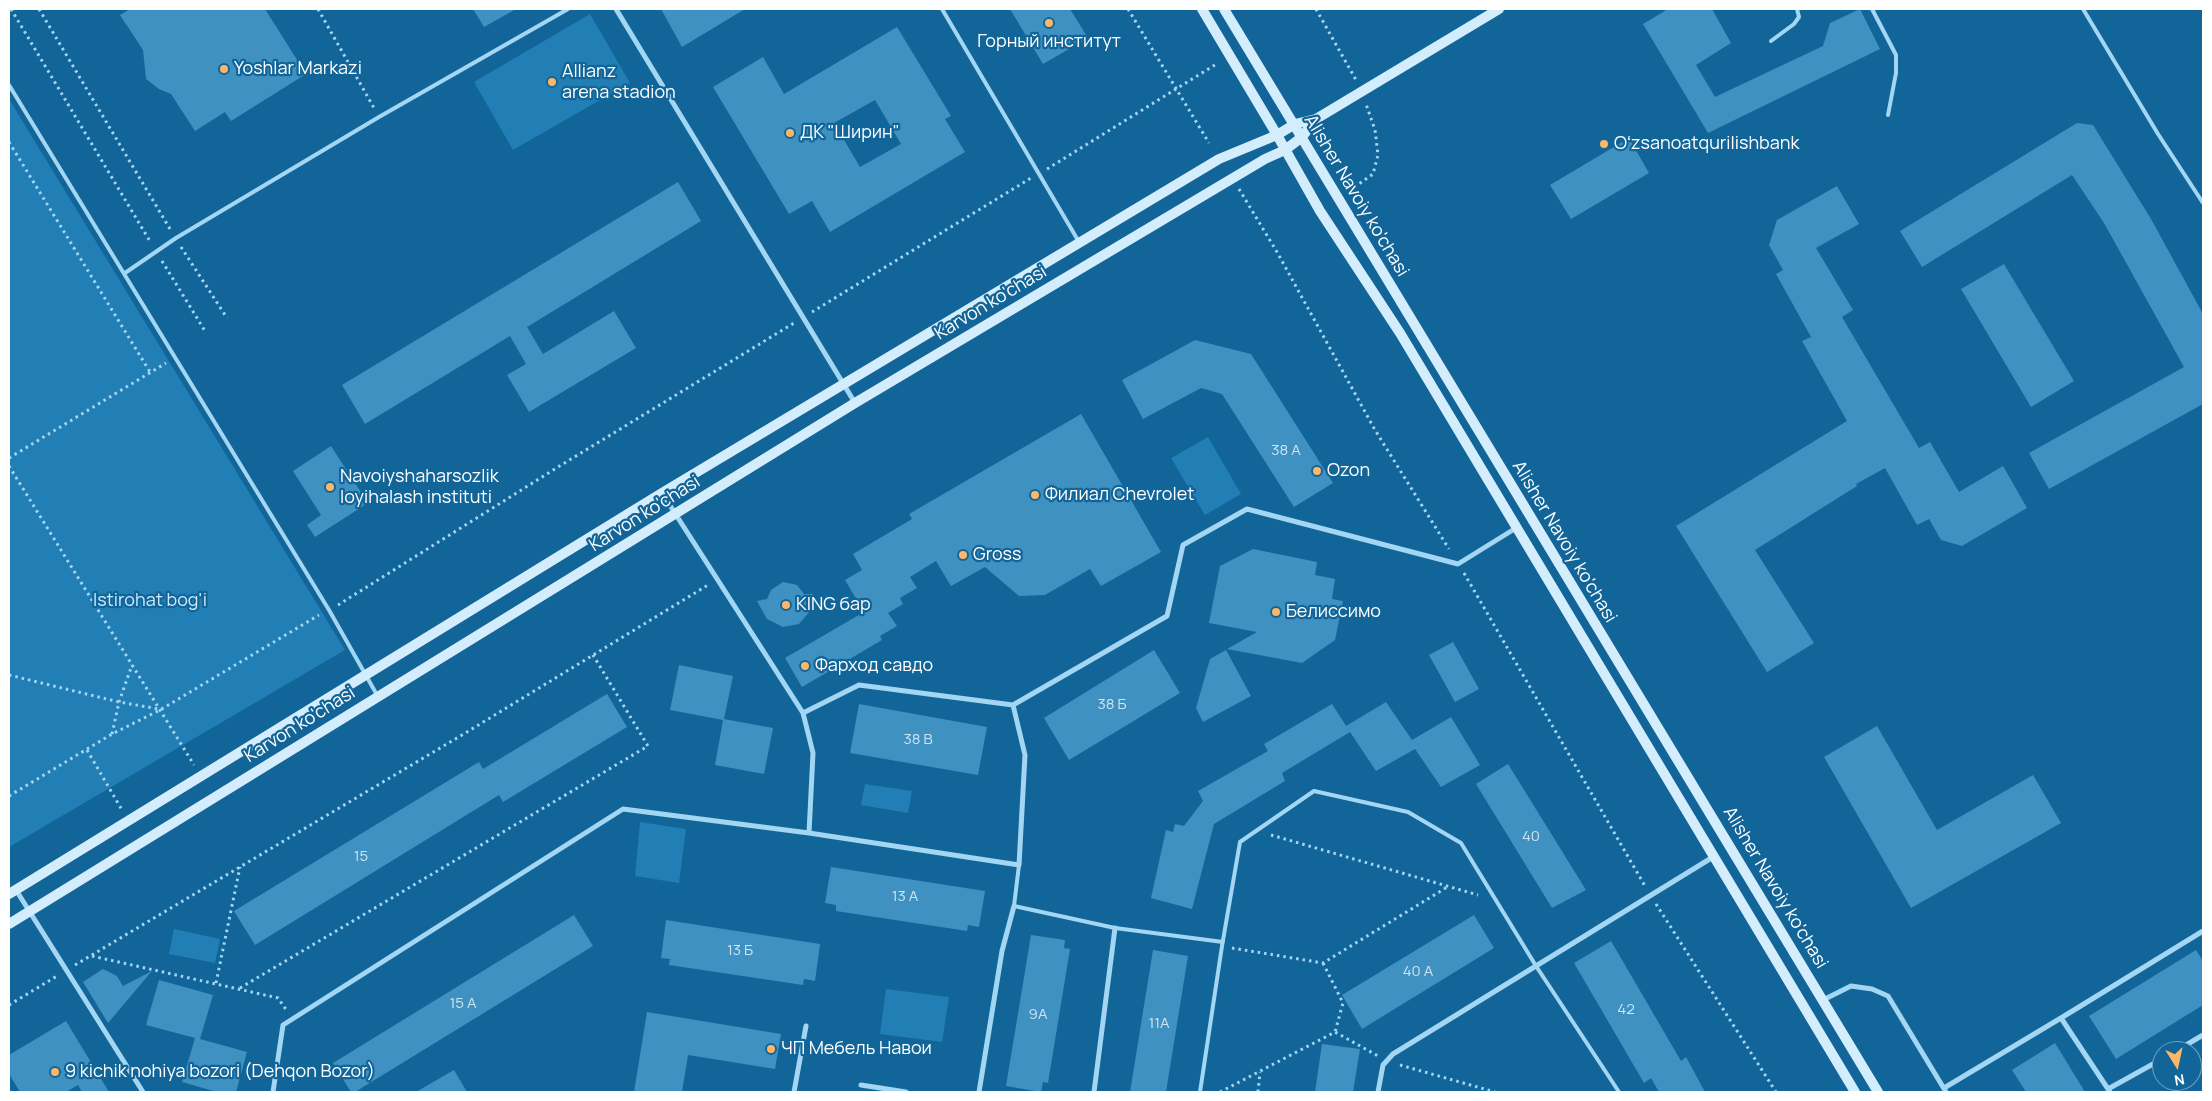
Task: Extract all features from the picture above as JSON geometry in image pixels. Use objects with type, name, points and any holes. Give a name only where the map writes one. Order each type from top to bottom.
[{"type":"main road","name":"Alisher Navoiy ko'chasi","points":[[1202,9],[1320,211],[1400,334],[1855,1092]]},
{"type":"main road","name":"Alisher Navoiy ko'chasi","points":[[1224,9],[1878,1092]]},
{"type":"main road","points":[[12,892],[662,494],[1219,159],[1277,135],[1295,124],[1316,119],[1499,9]]},
{"type":"main road","name":"Karvon ko'chasi","points":[[9,924],[854,404],[1265,159],[1285,150],[1302,137],[1316,119]]},
{"type":"street","points":[[616,9],[854,404]]},
{"type":"street","points":[[662,494],[803,713],[813,753],[809,833]]},
{"type":"street","points":[[803,713],[858,685],[1013,704],[1167,616],[1183,545],[1247,509],[1458,564],[1516,528]]},
{"type":"street","points":[[273,1092],[283,1025],[623,808],[809,833],[1019,865],[1024,755],[1013,704]]},
{"type":"street","points":[[1378,1092],[1383,1065],[1393,1054],[1713,857]]},
{"type":"street","points":[[12,892],[29,912],[143,1092]]},
{"type":"street","points":[[979,1092],[1002,951],[1014,906]]},
{"type":"street","points":[[1094,1092],[1115,928]]},
{"type":"street","points":[[1823,1000],[1850,986],[1872,989],[1888,996],[1945,1090],[2201,932],[2203,940]]},
{"type":"street","points":[[2061,1018],[2109,1091],[2152,1065]]},
{"type":"street","points":[[794,1092],[806,1026]]},
{"type":"street","points":[[861,1085],[906,1092]]},
{"type":"lane","points":[[125,273],[176,238],[379,117],[568,9]]},
{"type":"lane","points":[[942,9],[1079,243]]},
{"type":"lane","points":[[1771,41],[1794,24],[1800,17],[1797,9]]},
{"type":"lane","points":[[1872,9],[1896,55],[1896,73],[1888,115]]},
{"type":"lane","points":[[2083,9],[2158,134],[2203,203]]},
{"type":"lane","points":[[9,85],[329,610],[378,696]]},
{"type":"lane","points":[[1200,1092],[1222,944],[1240,842],[1314,791],[1408,812],[1462,843],[1536,966],[1619,1092]]},
{"type":"lane","points":[[1019,865],[1014,906],[1115,928],[1222,944]]},
{"type":"path","points":[[10,9],[205,331]]},
{"type":"path","points":[[39,9],[176,238],[227,318]]},
{"type":"path","points":[[318,9],[379,117]]},
{"type":"path","points":[[1128,9],[1209,143]]},
{"type":"path","points":[[1316,9],[1362,91],[1375,130],[1378,155],[1373,174],[1338,199]]},
{"type":"path","points":[[9,796],[112,734],[160,710],[329,610],[696,382],[1230,55]]},
{"type":"path","points":[[9,142],[150,372]]},
{"type":"path","points":[[1239,189],[1277,252],[1375,430],[1458,564],[1650,896],[1776,1092]]},
{"type":"path","points":[[9,458],[175,358]]},
{"type":"path","points":[[9,466],[201,778]]},
{"type":"path","points":[[9,1005],[717,579]]},
{"type":"path","points":[[240,988],[648,746],[593,655]]},
{"type":"path","points":[[112,734],[119,702],[132,664]]},
{"type":"path","points":[[9,675],[160,710]]},
{"type":"path","points":[[87,750],[129,821]]},
{"type":"path","points":[[1256,831],[1496,900]]},
{"type":"path","points":[[216,983],[240,867]]},
{"type":"path","points":[[1222,944],[1323,963],[1449,886]]},
{"type":"path","points":[[91,956],[278,998],[292,1019]]},
{"type":"path","points":[[1220,1092],[1335,1032],[1343,1003],[1323,963]]},
{"type":"path","points":[[1335,1032],[1387,1061],[1495,1092]]},
{"type":"path","points":[[1258,1092],[1260,1072]]},
{"type":"green space","name":"Allianz arena stadion","points":[[590,14],[630,83],[513,150],[474,82]]},
{"type":"green space","name":"Istirohat bog'i","points":[[9,99],[345,650],[9,847]]},
{"type":"green space","points":[[1208,437],[1241,494],[1205,515],[1171,458]]},
{"type":"green space","points":[[865,784],[912,791],[908,813],[861,805]]},
{"type":"green space","points":[[640,822],[686,829],[679,883],[635,876]]},
{"type":"green space","points":[[174,929],[220,939],[215,963],[169,954]]},
{"type":"green space","points":[[886,989],[949,997],[942,1042],[880,1034]]},
{"type":"building","name":"Yoshlar Markazi","points":[[130,9],[265,9],[306,74],[231,121],[225,112],[195,131],[171,94],[159,89],[146,79],[143,50],[120,15]]},
{"type":"building","points":[[473,9],[516,9],[484,27]]},
{"type":"building","points":[[661,9],[745,9],[682,47]]},
{"type":"building","name":"Горный институт","points":[[1010,9],[1070,9],[1088,38],[1043,64]]},
{"type":"building","points":[[1668,9],[1712,9],[1731,43],[1696,65],[1715,97],[1823,46],[1830,23],[1860,9],[1880,49],[1708,133],[1643,24]]},
{"type":"building","name":"ДК \"Ширин\"","points":[[897,27],[951,116],[945,119],[965,152],[830,232],[812,201],[789,214],[713,87],[763,57],[784,94]],"holes":[[[875,100],[901,144],[860,167],[834,123]]]},
{"type":"building","points":[[2077,123],[2093,125],[2151,219],[2203,314],[2203,404],[2049,489],[2029,453],[2184,367],[2104,223],[2072,175],[1922,267],[1900,231]]},
{"type":"building","points":[[1629,138],[1649,173],[1571,219],[1550,185]]},
{"type":"building","points":[[678,182],[701,221],[527,327],[543,354],[614,311],[636,348],[529,412],[507,375],[526,364],[510,336],[365,424],[342,385]]},
{"type":"building","points":[[1837,186],[1859,224],[1816,248],[1853,310],[1842,317],[1919,448],[1930,442],[1959,492],[2003,466],[2027,508],[1962,546],[1941,540],[1929,519],[1917,525],[1885,468],[1856,484],[1857,486],[1755,550],[1814,643],[1767,672],[1676,526],[1847,421],[1802,341],[1811,337],[1776,274],[1783,270],[1769,245],[1777,220]]},
{"type":"building","points":[[2004,264],[2074,381],[2031,407],[1961,289]]},
{"type":"building","points":[[1195,340],[1251,354],[1333,483],[1294,507],[1222,394],[1201,388],[1143,419],[1122,380]]},
{"type":"building","name":"Филиал Chevrolet","points":[[1081,414],[1161,552],[1101,586],[1090,569],[1045,595],[1019,596],[985,567],[951,586],[936,561],[910,577],[917,588],[900,598],[903,604],[888,613],[897,626],[880,636],[882,640],[802,687],[785,658],[864,612],[845,580],[862,570],[853,554],[912,519],[909,514]]},
{"type":"building","name":"Navoiyshaharsozlik loyihalash instituti","points":[[331,446],[368,503],[315,537],[307,525],[321,515],[293,471]]},
{"type":"building","name":"Белиссимо","points":[[1253,549],[1317,562],[1315,575],[1335,579],[1332,599],[1343,601],[1335,640],[1302,663],[1227,649],[1257,632],[1209,623],[1220,566]]},
{"type":"building","name":"KING бар","points":[[783,582],[797,585],[804,594],[813,594],[811,610],[799,624],[783,627],[767,619],[757,601],[767,599],[771,590]]},
{"type":"building","points":[[1453,642],[1479,689],[1455,702],[1429,655]]},
{"type":"building","points":[[1154,650],[1180,693],[1069,760],[1044,718]]},
{"type":"building","points":[[1226,650],[1251,696],[1203,722],[1196,708],[1210,659]]},
{"type":"building","points":[[679,665],[733,676],[724,719],[773,728],[764,774],[715,765],[723,720],[670,710]]},
{"type":"building","points":[[607,694],[627,727],[503,802],[499,795],[255,945],[234,911],[479,762],[483,769]]},
{"type":"building","points":[[1386,702],[1412,740],[1451,717],[1480,765],[1441,787],[1415,749],[1376,771],[1346,726]]},
{"type":"building","points":[[859,704],[987,727],[978,775],[850,753]]},
{"type":"building","points":[[1332,704],[1350,732],[1282,773],[1285,781],[1214,824],[1192,909],[1151,898],[1166,830],[1173,832],[1175,824],[1184,826],[1203,801],[1198,791],[1268,751],[1264,744]]},
{"type":"building","points":[[1877,726],[1937,830],[2033,775],[2061,823],[1911,908],[1824,757]]},
{"type":"building","points":[[1508,764],[1586,890],[1552,908],[1476,784]]},
{"type":"building","points":[[831,867],[985,891],[979,927],[968,925],[967,931],[836,911],[836,905],[825,903]]},
{"type":"building","points":[[574,915],[593,946],[355,1092],[351,1092],[333,1063]]},
{"type":"building","points":[[1474,915],[1494,948],[1362,1029],[1342,995]]},
{"type":"building","points":[[666,920],[820,944],[815,981],[804,979],[803,985],[669,965],[670,959],[661,958]]},
{"type":"building","points":[[1031,935],[1065,940],[1064,948],[1070,949],[1048,1083],[1043,1082],[1041,1092],[1006,1086]]},
{"type":"building","points":[[1611,941],[1681,1061],[1686,1057],[1705,1092],[1659,1092],[1651,1078],[1644,1083],[1574,963]]},
{"type":"building","points":[[1153,950],[1188,956],[1166,1092],[1130,1092]]},
{"type":"building","points":[[2196,950],[2203,961],[2203,1005],[2116,1059],[2089,1016]]},
{"type":"building","points":[[103,969],[117,976],[123,986],[152,971],[108,1023],[83,982]]},
{"type":"building","points":[[159,980],[213,995],[200,1039],[247,1052],[236,1092],[217,1092],[182,1082],[195,1038],[146,1025]]},
{"type":"building","points":[[647,1012],[781,1034],[775,1069],[688,1055],[682,1092],[634,1092]]},
{"type":"building","name":"9 kichik nohiya bozori (Dehqon Bozor)","points":[[66,1021],[109,1092],[82,1092],[78,1085],[66,1092],[20,1092],[9,1074],[9,1055]]},
{"type":"building","points":[[2055,1043],[2085,1092],[2026,1092],[2012,1070]]},
{"type":"building","points":[[1322,1044],[1360,1049],[1353,1092],[1315,1092]]},
{"type":"building","points":[[454,1070],[467,1092],[416,1092]]},
{"type":"place","name":"Горный институт","points":[[1049,23]]},
{"type":"place","name":"Yoshlar Markazi","points":[[224,69]]},
{"type":"place","name":"Allianz arena stadion","points":[[552,82]]},
{"type":"place","name":"ДК \"Ширин\"","points":[[790,133]]},
{"type":"place","name":"Oʻzsanoatqurilishbank","points":[[1604,144]]},
{"type":"place","name":"Ozon","points":[[1317,471]]},
{"type":"place","name":"Navoiyshaharsozlik loyihalash instituti","points":[[330,487]]},
{"type":"place","name":"Филиал Chevrolet","points":[[1035,495]]},
{"type":"place","name":"Gross","points":[[963,555]]},
{"type":"place","name":"KING бар","points":[[786,605]]},
{"type":"place","name":"Белиссимо","points":[[1276,612]]},
{"type":"place","name":"Фарход савдо","points":[[805,666]]},
{"type":"place","name":"ЧП Мебель Навои","points":[[771,1049]]},
{"type":"place","name":"9 kichik nohiya bozori (Dehqon Bozor)","points":[[55,1072]]}]
